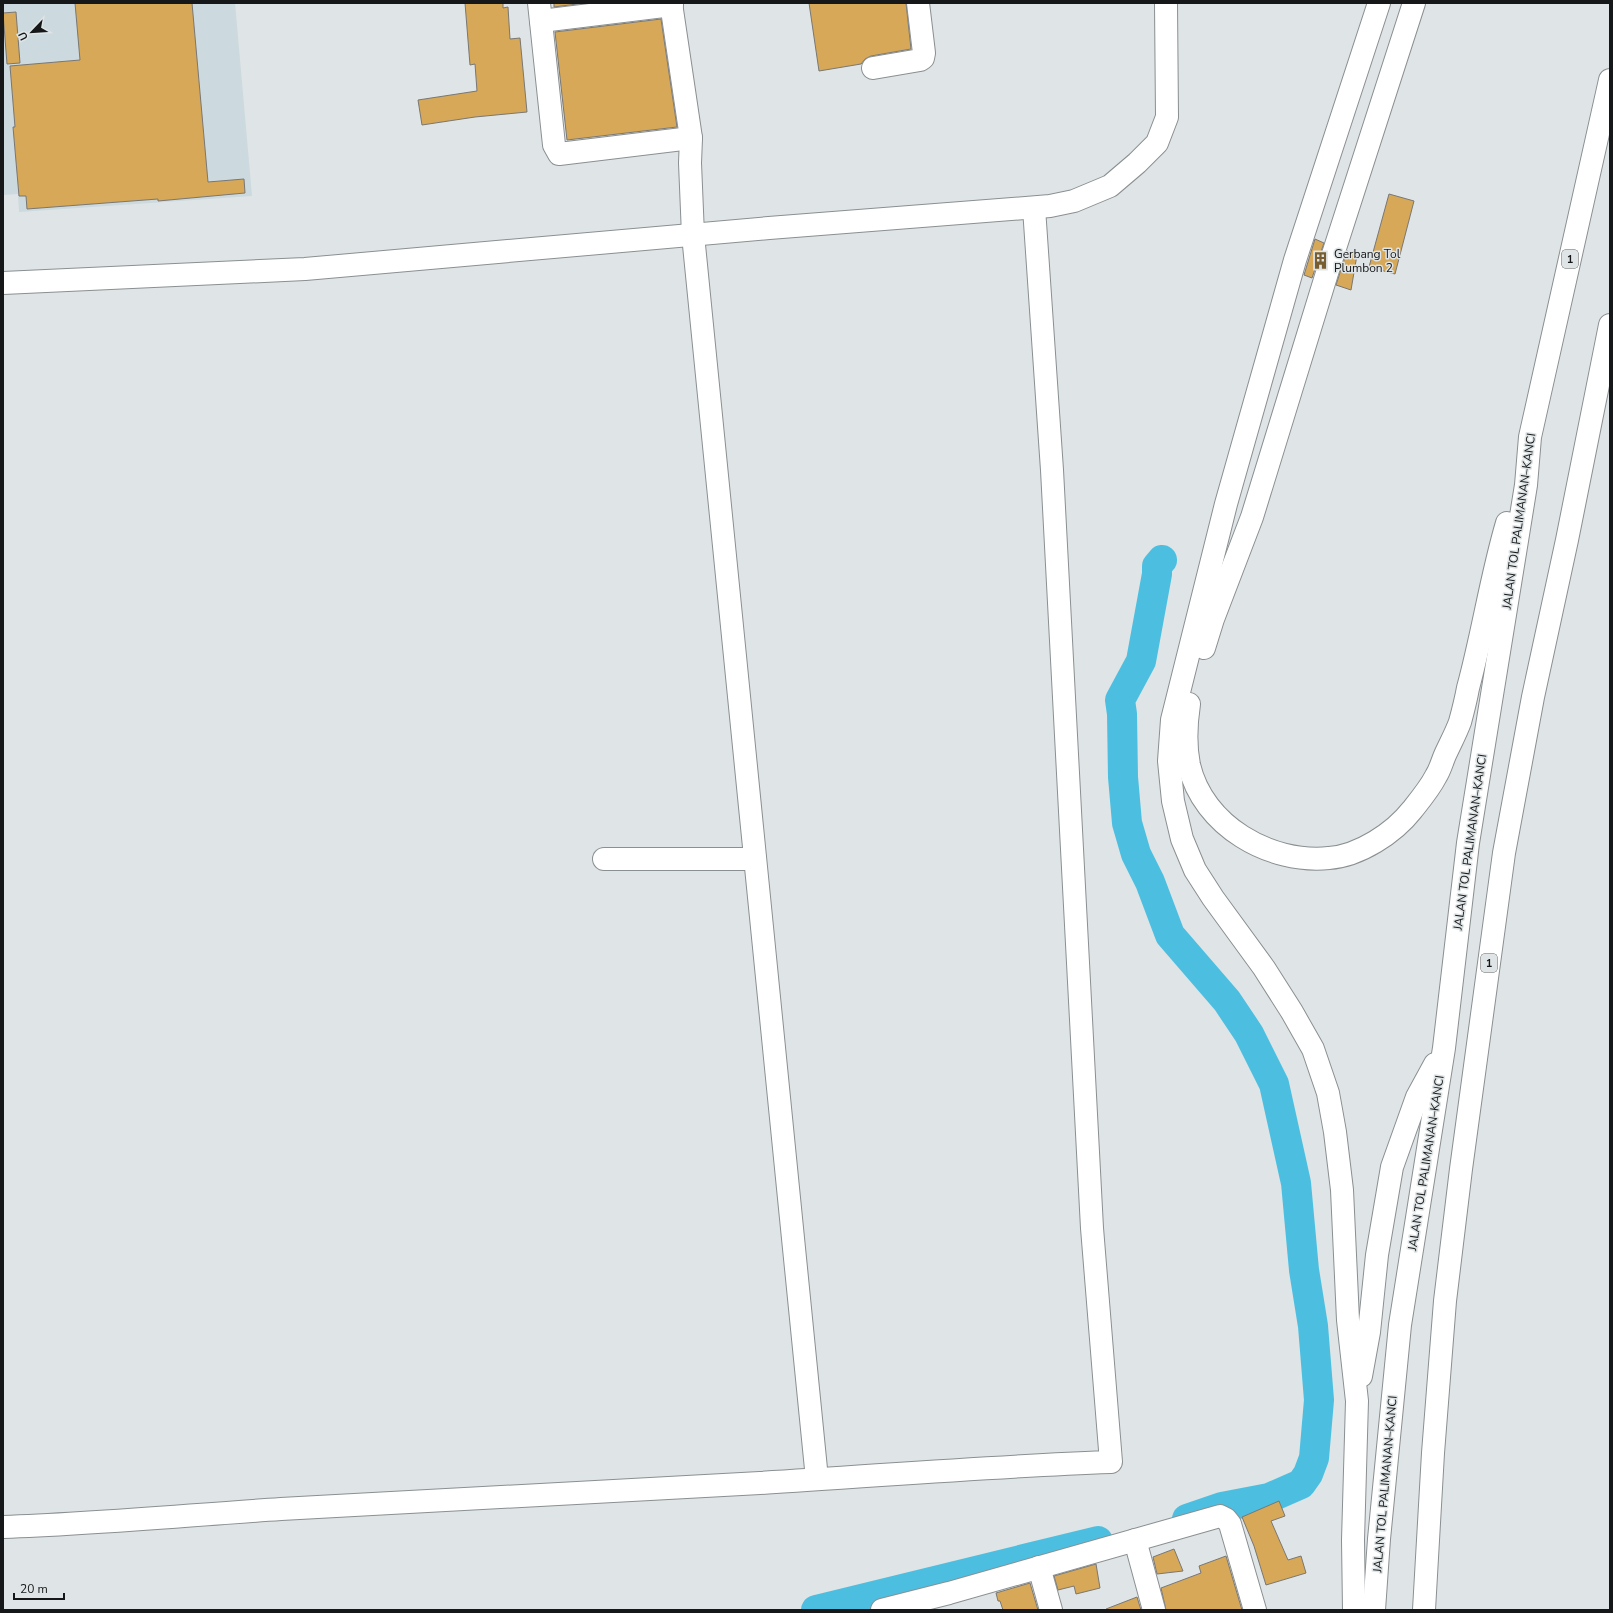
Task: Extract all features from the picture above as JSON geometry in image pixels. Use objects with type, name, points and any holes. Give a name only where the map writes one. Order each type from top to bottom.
[{"type":"main road","points":[[874,68],[920,60],[923,58],[924,53],[918,3]]},
{"type":"main road","points":[[3,283],[305,269],[769,228],[1034,208],[1074,201],[1110,186],[1137,163],[1157,142],[1167,117],[1166,3]]},
{"type":"main road","points":[[1354,1610],[1353,1540],[1357,1401],[1348,1320],[1342,1190],[1336,1132],[1328,1093],[1313,1049],[1292,1012],[1264,968],[1213,898],[1195,870],[1182,839],[1176,816],[1169,761],[1172,720],[1226,504],[1296,260],[1379,3]]},
{"type":"main road","points":[[1414,3],[1281,418],[1252,516],[1213,619],[1192,686],[1186,729],[1190,766],[1199,790],[1218,818],[1240,836],[1262,848],[1285,854],[1305,858],[1330,858],[1352,853],[1378,840],[1399,825],[1411,811],[1436,776],[1459,723],[1475,661],[1504,533],[1530,437]]},
{"type":"main road","points":[[691,138],[559,154],[554,145],[540,12],[671,4],[691,138],[690,163],[693,235],[817,1479]]},
{"type":"main road","name":"JALAN TOL PALIMANAN–KANCI","points":[[1374,1610],[1379,1539],[1400,1325],[1444,1048],[1468,843],[1522,512],[1530,437],[1610,80]]},
{"type":"main road","points":[[3,1527],[55,1525],[328,1506],[817,1479],[1008,1466],[1111,1462],[1092,1228],[1052,470],[1034,208]]},
{"type":"main road","name":"1","points":[[1424,1610],[1445,1300],[1460,1169],[1504,853],[1533,697],[1567,540],[1610,324]]},
{"type":"main road","points":[[604,859],[756,859]]},
{"type":"main road","points":[[1357,1401],[1369,1332],[1377,1254],[1392,1167],[1417,1097],[1444,1048]]},
{"type":"main road","points":[[882,1610],[1220,1516],[1226,1519],[1230,1524],[1255,1610]]},
{"type":"main road","points":[[1135,1540],[1154,1610]]},
{"type":"main road","points":[[1039,1567],[1051,1610]]},
{"type":"shaded area","points":[[3,3],[235,3],[252,196],[19,212],[18,194],[3,195]]},
{"type":"building","points":[[75,3],[192,3],[208,182],[244,179],[245,193],[158,201],[158,199],[27,209],[26,196],[19,196],[13,127],[15,127],[10,66],[80,60]]},
{"type":"building","points":[[465,3],[503,3],[503,8],[508,7],[510,39],[520,38],[527,112],[475,117],[422,125],[418,100],[477,91],[475,64],[470,65]]},
{"type":"building","points":[[554,3],[585,3],[554,7]]},
{"type":"building","points":[[809,3],[906,3],[911,49],[871,56],[865,59],[861,64],[819,71]]},
{"type":"building","points":[[16,12],[20,63],[7,64],[3,13]]},
{"type":"building","points":[[661,19],[677,127],[567,140],[555,32]]},
{"type":"building","points":[[1389,194],[1414,201],[1395,274],[1369,267]]},
{"type":"building","points":[[1315,239],[1324,243],[1312,278],[1304,275]]},
{"type":"building","points":[[1347,251],[1357,255],[1351,290],[1336,285]]},
{"type":"building","points":[[1279,1501],[1285,1516],[1271,1521],[1288,1560],[1301,1556],[1306,1573],[1266,1585],[1254,1546],[1242,1517]]},
{"type":"building","points":[[1174,1549],[1183,1571],[1157,1574],[1153,1557]]},
{"type":"building","points":[[1226,1556],[1242,1610],[1166,1610],[1161,1588],[1201,1573],[1199,1566]]},
{"type":"building","points":[[1096,1564],[1100,1588],[1076,1594],[1074,1586],[1058,1590],[1054,1576]]},
{"type":"building","points":[[1030,1583],[1038,1610],[1003,1610],[996,1593]]},
{"type":"building","points":[[1137,1597],[1141,1610],[1106,1610],[1106,1609]]},
{"type":"waterway","points":[[1162,560],[1157,566],[1157,574],[1141,661],[1120,700],[1122,714],[1123,777],[1127,823],[1136,854],[1150,882],[1170,935],[1227,1001],[1249,1034],[1274,1084],[1296,1183],[1304,1270],[1313,1326],[1319,1400],[1314,1458],[1308,1474],[1301,1484],[1269,1498],[1222,1507],[1187,1519]]},
{"type":"waterway","points":[[816,1610],[1098,1541]]},
{"type":"place","name":"Gerbang Tol Plumbon 2","points":[[1321,261]]}]
